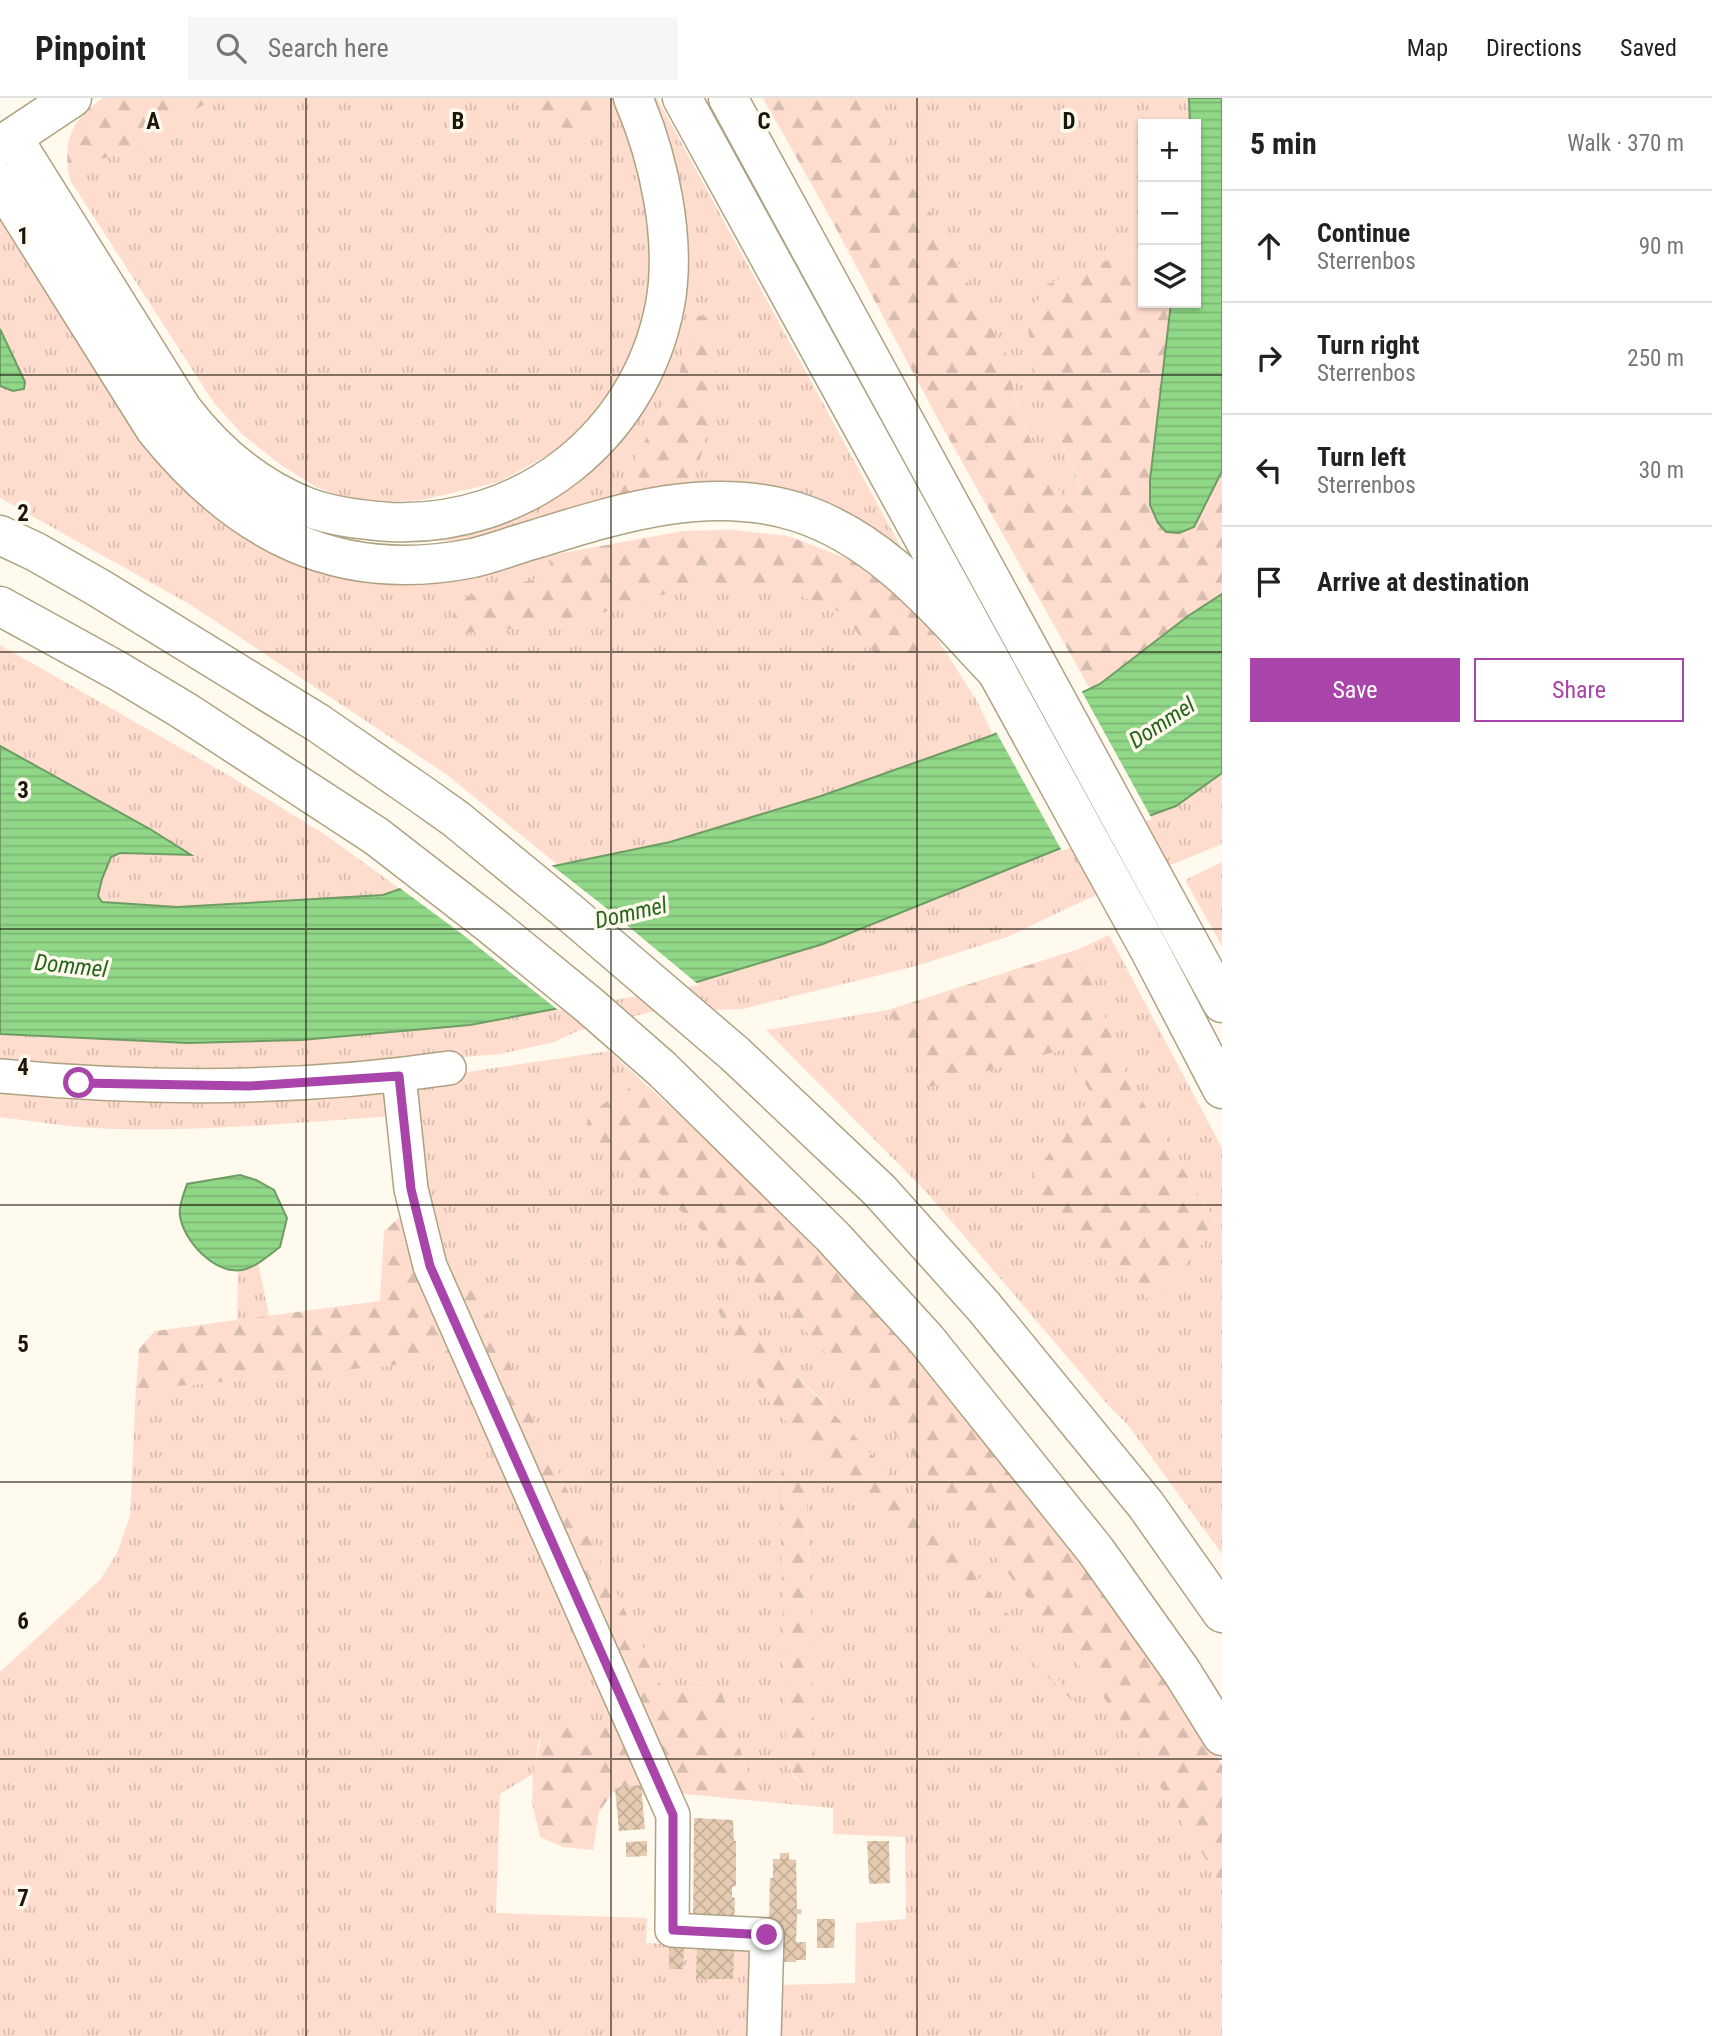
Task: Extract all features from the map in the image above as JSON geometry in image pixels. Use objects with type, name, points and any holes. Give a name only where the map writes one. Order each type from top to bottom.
[{"type":"main road","points":[[72,98],[4,133],[199,431],[226,458],[253,479],[307,506],[351,518],[408,523],[449,519],[495,507],[539,487],[600,437],[643,374],[665,306],[669,266],[667,223],[656,170],[642,117],[633,98]]},
{"type":"main road","points":[[682,98],[1149,949],[1222,1089]]},
{"type":"main road","points":[[728,98],[1222,1003]]},
{"type":"main road","points":[[0,182],[155,429],[182,463],[207,487],[250,518],[300,546],[334,557],[376,564],[420,565],[474,557],[613,515],[669,504],[719,501],[760,504],[797,512],[825,524],[879,555],[906,577],[997,672]]},
{"type":"main road","points":[[0,535],[99,588],[318,723],[456,819],[735,1054],[880,1191],[984,1307],[1146,1504],[1222,1613]]},
{"type":"main road","points":[[0,606],[183,709],[376,836],[501,932],[662,1069],[833,1237],[926,1339],[1096,1550],[1182,1672],[1222,1736]]},
{"type":"street","points":[[0,1076],[79,1083],[249,1086],[399,1076],[449,1068]]},
{"type":"street","points":[[399,1076],[411,1189],[430,1266],[673,1815],[673,1930],[767,1935],[764,2036]]},
{"type":"green space","points":[[103,98],[215,98],[125,153],[68,168],[68,145],[74,127],[86,112]]},
{"type":"green space","points":[[215,98],[524,98],[544,122],[620,98],[635,143],[650,238],[647,304],[636,343],[601,407],[555,451],[499,482],[422,500],[378,502],[346,498],[316,487],[281,465],[243,435],[214,403],[70,180],[68,168],[125,153]]},
{"type":"green space","points":[[524,98],[620,98],[588,126],[571,130],[544,122]]},
{"type":"green space","points":[[646,98],[657,98],[909,562],[684,494],[701,456],[717,368],[692,318],[679,375],[629,472],[606,508],[488,537],[452,541],[416,540],[443,535],[502,517],[667,340]]},
{"type":"green space","points":[[763,98],[866,98],[878,118],[902,173],[940,226],[983,314],[1006,352],[1019,415],[1038,455],[1069,507],[1082,490],[1034,376],[1028,327],[1043,286],[1138,248],[1138,308],[1170,308],[1150,480],[1150,505],[1203,511],[1222,471],[1222,594],[1090,689],[939,421]]},
{"type":"green space","points":[[866,98],[1189,98],[1190,119],[1138,119],[1138,248],[1043,286],[1034,376],[1082,491],[1069,507],[1038,455],[1019,414],[1006,352],[983,314],[940,226],[902,173],[878,118]]},
{"type":"green space","points":[[0,209],[282,547],[552,555],[548,576],[531,582],[467,633],[576,623],[631,602],[698,587],[774,585],[840,612],[875,654],[917,663],[938,640],[977,701],[993,735],[751,819],[654,845],[558,865],[446,774],[191,605],[0,498],[0,386],[13,391],[24,389],[25,382],[0,329]]},
{"type":"green space","points":[[703,315],[713,321],[717,368],[701,456],[684,494],[606,508],[629,472],[679,375],[692,318]]},
{"type":"green space","points":[[732,530],[788,536],[859,563],[916,610],[938,640],[917,663],[875,654],[840,612],[774,585],[698,587],[631,602],[576,623],[467,633],[458,629],[454,615],[459,598],[548,576],[552,555],[683,531]]},
{"type":"green space","points":[[0,645],[228,775],[324,834],[400,889],[383,895],[177,907],[102,902],[98,896],[111,857],[120,853],[189,854],[150,829],[0,746]]},
{"type":"green space","points":[[1222,773],[1222,844],[1087,899],[1007,937],[916,966],[742,1009],[650,1012],[578,1031],[554,1042],[500,1054],[252,1075],[0,1064],[0,1034],[188,1043],[301,1040],[470,1025],[697,982],[895,916],[1061,848],[1176,806]]},
{"type":"green space","points":[[1222,862],[1222,946],[1185,880]]},
{"type":"green space","points":[[1109,935],[1222,1148],[1222,1554],[1128,1425],[929,1195],[766,1030],[888,1010],[930,1087],[1065,1049],[1093,1095],[1217,1224],[1126,1074],[1079,949]]},
{"type":"green space","points":[[1079,949],[1126,1074],[1217,1225],[1153,1304],[1029,1181],[1092,1095],[1065,1049],[930,1087],[888,1010]]},
{"type":"green space","points":[[609,1051],[642,1081],[610,1099],[586,1133],[689,1218],[812,1337],[956,1506],[1101,1693],[1204,1856],[1222,1889],[1222,2036],[779,2036],[780,1985],[855,1983],[856,1923],[906,1919],[905,1837],[833,1834],[833,1808],[757,1801],[720,1687],[662,1688],[538,1429],[475,1283],[446,1287],[429,1236],[416,1087],[433,1077]],"holes":[[[710,1292],[820,1398],[1077,1704],[803,1440],[767,1399],[737,1350]],[[782,1461],[790,1461],[806,1486],[815,1745],[803,1784],[794,1778],[789,1767]]]},
{"type":"green space","points":[[642,1081],[740,1169],[852,1278],[972,1411],[1195,1720],[1222,1765],[1222,1889],[1101,1693],[956,1506],[812,1337],[689,1218],[586,1133],[588,1116],[610,1099]]},
{"type":"green space","points":[[0,1085],[373,1090],[387,1097],[393,1116],[224,1127],[91,1128],[0,1117]]},
{"type":"green space","points":[[408,1210],[457,1359],[136,1390],[139,1349],[155,1331],[380,1301],[384,1231]]},
{"type":"green space","points":[[258,1262],[269,1316],[237,1320],[238,1271]]},
{"type":"green space","points":[[475,1283],[538,1429],[662,1688],[720,1687],[757,1801],[675,1793],[446,1287]]},
{"type":"green space","points":[[708,1290],[809,1388],[904,1491],[995,1598],[1081,1709],[803,1440],[767,1399],[737,1350]]},
{"type":"green space","points":[[457,1359],[625,1724],[539,1740],[533,1774],[500,1794],[496,1913],[647,1918],[646,1943],[759,1948],[756,2036],[0,2036],[0,1672],[101,1579],[117,1553],[130,1516],[136,1390]]},
{"type":"green space","points":[[782,1461],[790,1461],[806,1486],[815,1745],[813,1781],[803,1784],[792,1773],[786,1749],[780,1498]]},
{"type":"green space","points":[[625,1724],[654,1798],[627,1791],[613,1792],[599,1812],[593,1850],[563,1847],[540,1837],[532,1803],[533,1774],[544,1725]]},
{"type":"water","points":[[1189,98],[1222,98],[1222,471],[1194,527],[1179,533],[1166,532],[1158,523],[1150,505],[1150,480],[1170,308],[1201,308],[1201,119],[1190,119]]},
{"type":"water","points":[[0,329],[25,382],[24,389],[13,391],[0,386]]},
{"type":"water","name":"Dommel","points":[[1222,594],[1222,773],[1176,806],[1061,848],[823,944],[697,982],[470,1025],[301,1040],[188,1043],[0,1034],[0,746],[150,829],[191,855],[120,853],[111,857],[98,896],[102,902],[177,907],[383,895],[400,889],[486,880],[670,842],[821,796],[993,735],[1100,684],[1188,616]]},
{"type":"water","points":[[240,1175],[274,1190],[287,1218],[280,1247],[252,1267],[232,1270],[212,1262],[194,1246],[183,1226],[180,1208],[187,1184]]},
{"type":"pier","points":[[1081,690],[1152,819],[1062,851],[995,730]]},
{"type":"pier","points":[[550,864],[699,985],[558,1010],[397,886],[485,876]]},
{"type":"building","points":[[641,1785],[645,1829],[619,1831],[615,1788]]},
{"type":"building","points":[[694,1818],[733,1820],[736,1841],[736,1886],[732,1887],[732,1897],[735,1898],[734,1930],[693,1927]]},
{"type":"building","points":[[647,1841],[647,1856],[626,1857],[626,1842]]},
{"type":"building","points":[[867,1841],[889,1841],[890,1883],[869,1884]]},
{"type":"building","points":[[780,1853],[789,1853],[789,1859],[796,1860],[797,1909],[802,1910],[801,1914],[797,1914],[796,1942],[806,1942],[806,1960],[796,1962],[768,1962],[770,1878],[773,1878],[773,1859],[780,1859]]},
{"type":"building","points":[[817,1919],[835,1919],[834,1948],[817,1948]]},
{"type":"building","points":[[697,1944],[734,1946],[733,1979],[696,1979]]},
{"type":"building","points":[[669,1948],[684,1948],[683,1969],[669,1969]]},
{"type":"route","points":[[79,1083],[249,1086],[399,1076],[411,1189],[430,1266],[673,1815],[673,1930],[767,1935]]}]
